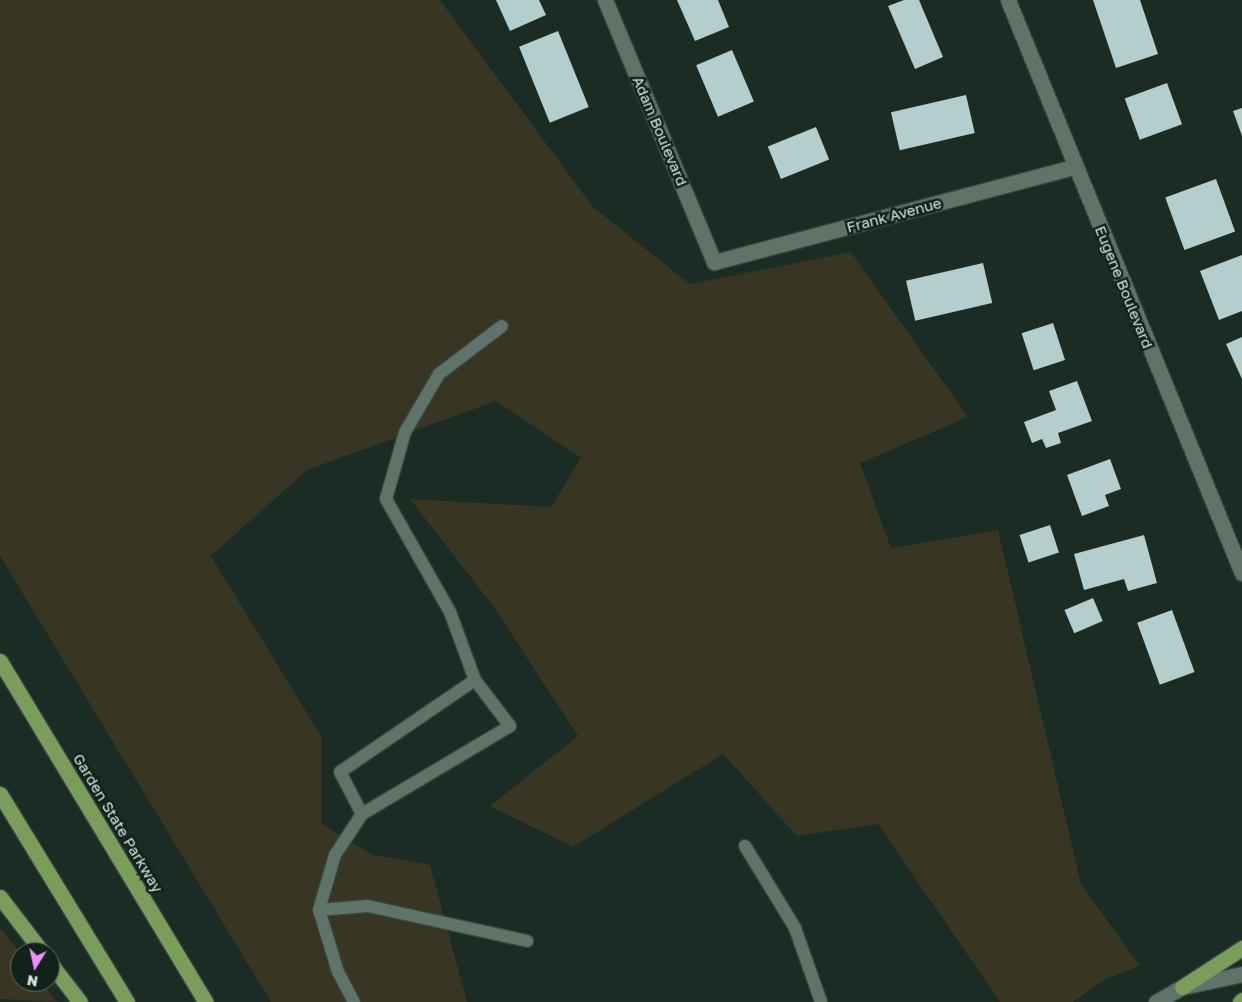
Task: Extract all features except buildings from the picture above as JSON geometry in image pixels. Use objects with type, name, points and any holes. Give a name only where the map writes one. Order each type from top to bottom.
[{"type":"highway","name":"Garden State Parkway","points":[[0,661],[206,1002]]},
{"type":"highway","points":[[0,794],[127,1002]]},
{"type":"highway","points":[[0,897],[34,942]]},
{"type":"highway","points":[[1182,987],[1242,948]]},
{"type":"highway","points":[[60,976],[80,1002]]},
{"type":"street","name":"Adam Boulevard","points":[[605,0],[714,262]]},
{"type":"street","name":"Eugene Boulevard","points":[[1008,0],[1074,167],[1242,573]]},
{"type":"street","name":"Frank Avenue","points":[[714,262],[1074,167]]},
{"type":"street","points":[[1156,1002],[1182,987],[1242,974]]},
{"type":"lane","points":[[354,1002],[338,972],[319,910],[335,854],[362,814],[510,726],[475,680],[450,612],[386,499],[405,432],[439,374],[502,326]]},
{"type":"lane","points":[[362,814],[340,772],[475,680]]},
{"type":"lane","points":[[745,846],[796,928],[821,1002]]},
{"type":"lane","points":[[319,910],[368,906],[527,941]]},
{"type":"shaded area","points":[[0,0],[440,0],[593,207],[690,284],[851,252],[968,417],[860,463],[891,548],[998,530],[1081,884],[1140,966],[1106,979],[1073,1002],[1000,1002],[878,824],[797,836],[723,754],[573,847],[490,806],[578,736],[493,606],[410,499],[551,507],[581,458],[496,401],[307,470],[211,556],[321,736],[321,823],[371,854],[430,865],[467,1002],[271,1002],[0,556]]},
{"type":"shaded area","points":[[0,928],[12,942],[10,942],[10,992],[50,992],[57,1002],[0,999]]}]
